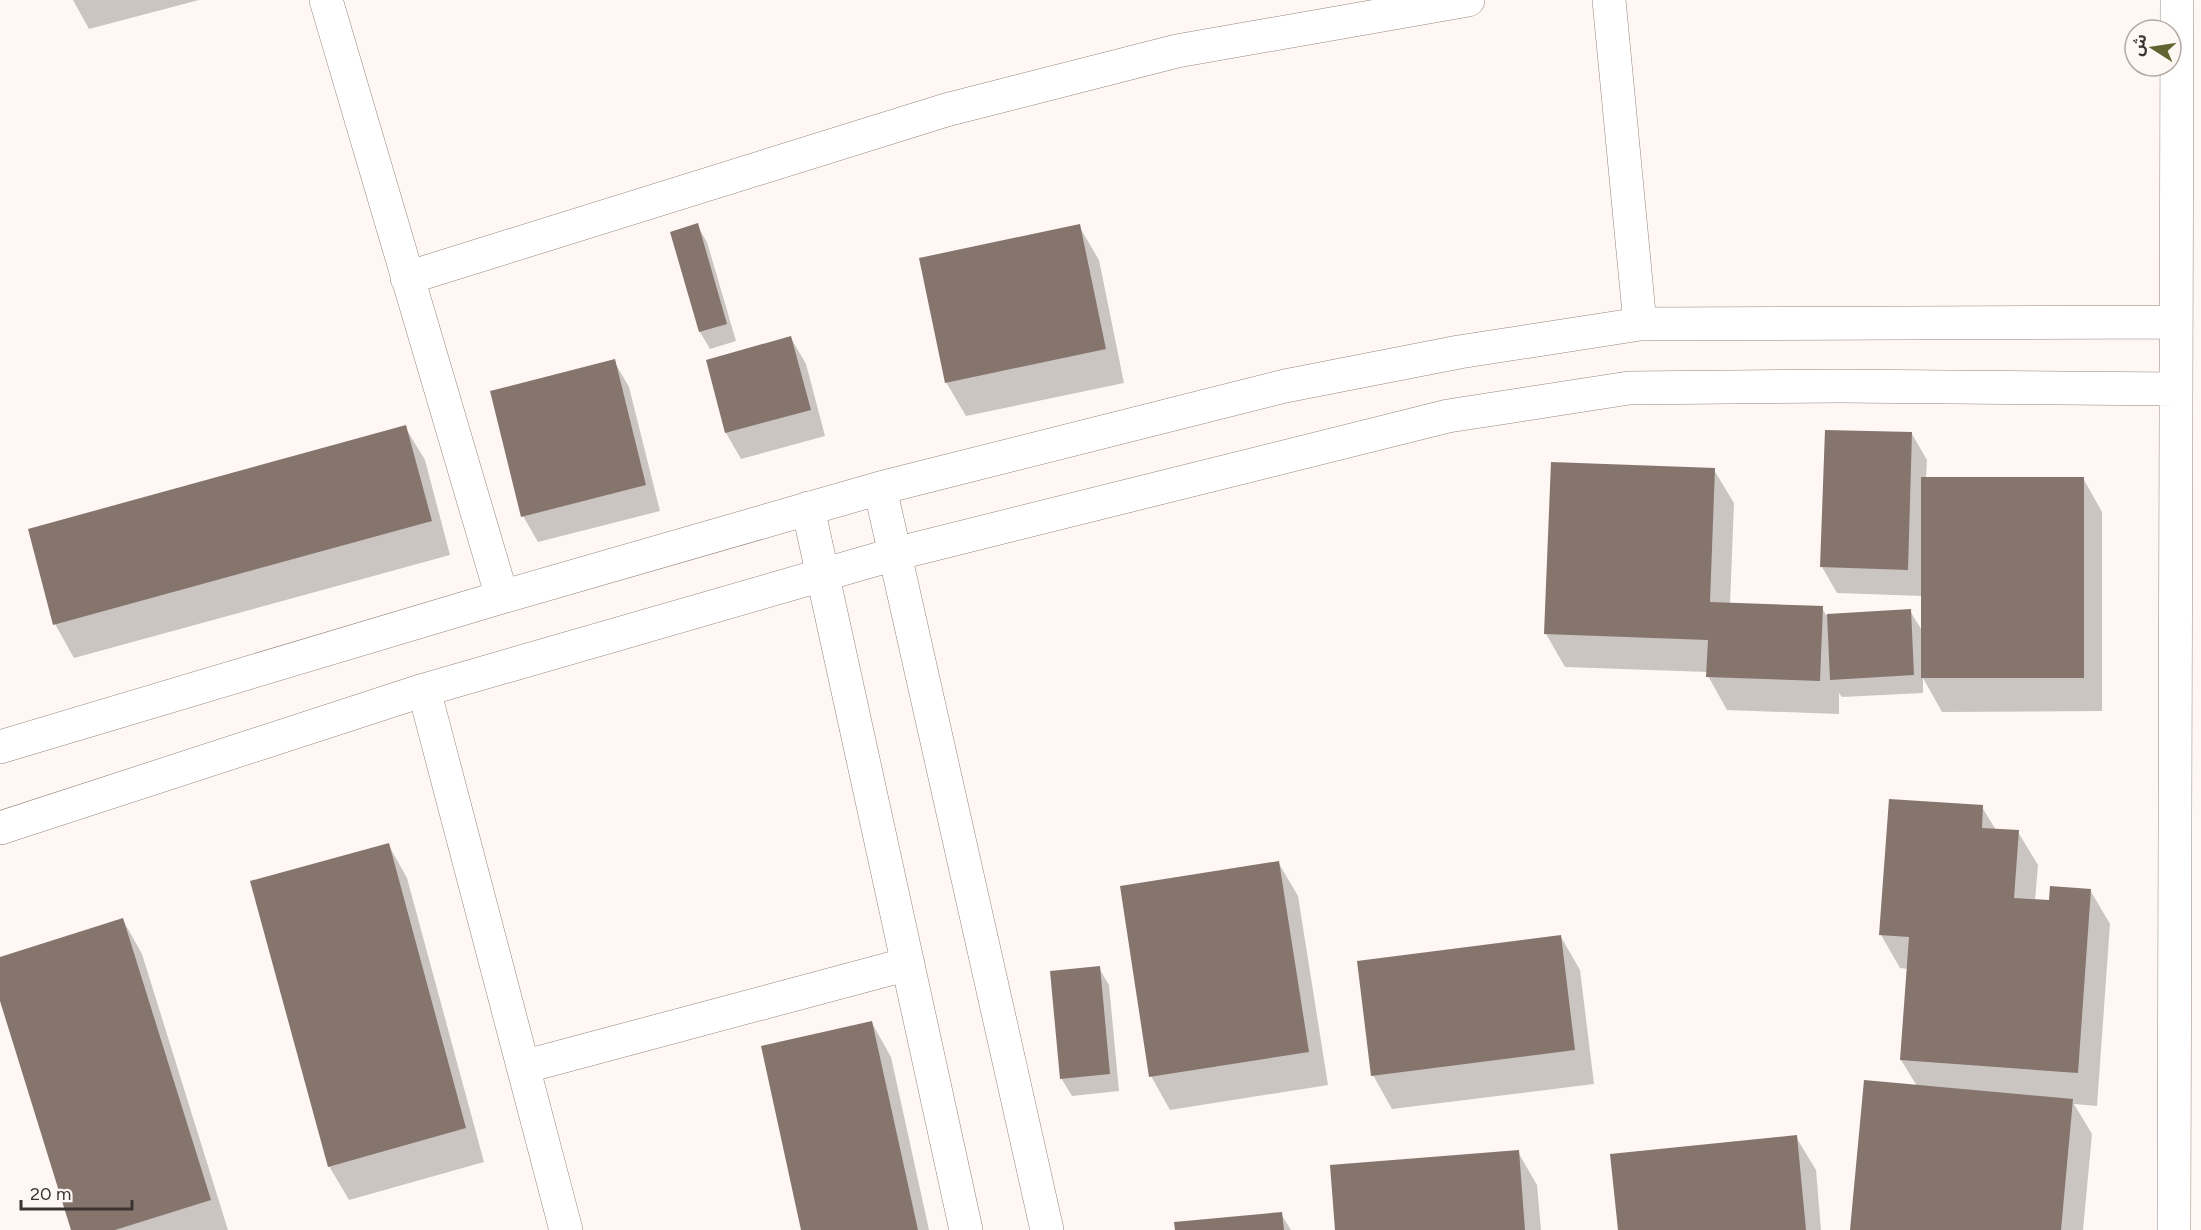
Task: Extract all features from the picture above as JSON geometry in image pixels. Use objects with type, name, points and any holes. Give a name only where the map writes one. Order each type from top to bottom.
[{"type":"street","points":[[326,0],[502,597]]},
{"type":"street","points":[[407,278],[946,110],[1177,51],[1468,0]]},
{"type":"street","points":[[1609,0],[1640,324]]},
{"type":"street","points":[[2174,1230],[2177,0]]},
{"type":"street","points":[[0,747],[502,597],[880,488],[1285,386],[1459,352],[1640,324],[2176,322]]},
{"type":"street","points":[[0,828],[424,690],[823,574],[1448,416],[1629,388],[1839,386],[2176,389]]},
{"type":"street","points":[[880,488],[1047,1230]]},
{"type":"street","points":[[808,508],[966,1230]]},
{"type":"street","points":[[424,690],[566,1230]]},
{"type":"street","points":[[523,1066],[908,964]]},
{"type":"building","points":[[698,223],[727,324],[699,332],[670,232]]},
{"type":"building","points":[[1080,224],[1106,349],[945,383],[919,258]]},
{"type":"building","points":[[791,336],[811,410],[725,433],[706,360]]},
{"type":"building","points":[[615,359],[646,485],[521,517],[490,391]]},
{"type":"building","points":[[406,425],[432,521],[53,625],[28,529]]},
{"type":"building","points":[[1825,430],[1912,432],[1908,570],[1820,567]]},
{"type":"building","points":[[1551,462],[1715,468],[1710,602],[1823,606],[1820,681],[1706,677],[1708,640],[1544,634]]},
{"type":"building","points":[[1921,477],[2084,477],[2084,678],[1921,678]]},
{"type":"building","points":[[1911,609],[1914,675],[1830,680],[1827,614]]},
{"type":"building","points":[[1889,799],[1983,805],[1982,828],[2019,830],[2014,898],[2049,900],[2050,886],[2091,889],[2078,1073],[1900,1060],[1909,937],[1879,935]]},
{"type":"building","points":[[389,843],[466,1128],[328,1167],[250,881]]},
{"type":"building","points":[[1279,861],[1309,1052],[1149,1077],[1120,886]]},
{"type":"building","points":[[123,918],[211,1200],[115,1230],[71,1230],[0,1001],[0,957]]},
{"type":"building","points":[[1561,935],[1575,1050],[1371,1076],[1357,961]]},
{"type":"building","points":[[1100,966],[1110,1074],[1060,1079],[1050,971]]},
{"type":"building","points":[[872,1021],[918,1230],[801,1230],[761,1046]]},
{"type":"building","points":[[1864,1080],[2073,1099],[2061,1230],[1850,1230]]},
{"type":"building","points":[[1797,1135],[1806,1230],[1618,1230],[1610,1154]]},
{"type":"building","points":[[1519,1150],[1525,1230],[1335,1230],[1330,1165]]},
{"type":"building","points":[[1282,1212],[1284,1230],[1175,1230],[1174,1222]]}]
